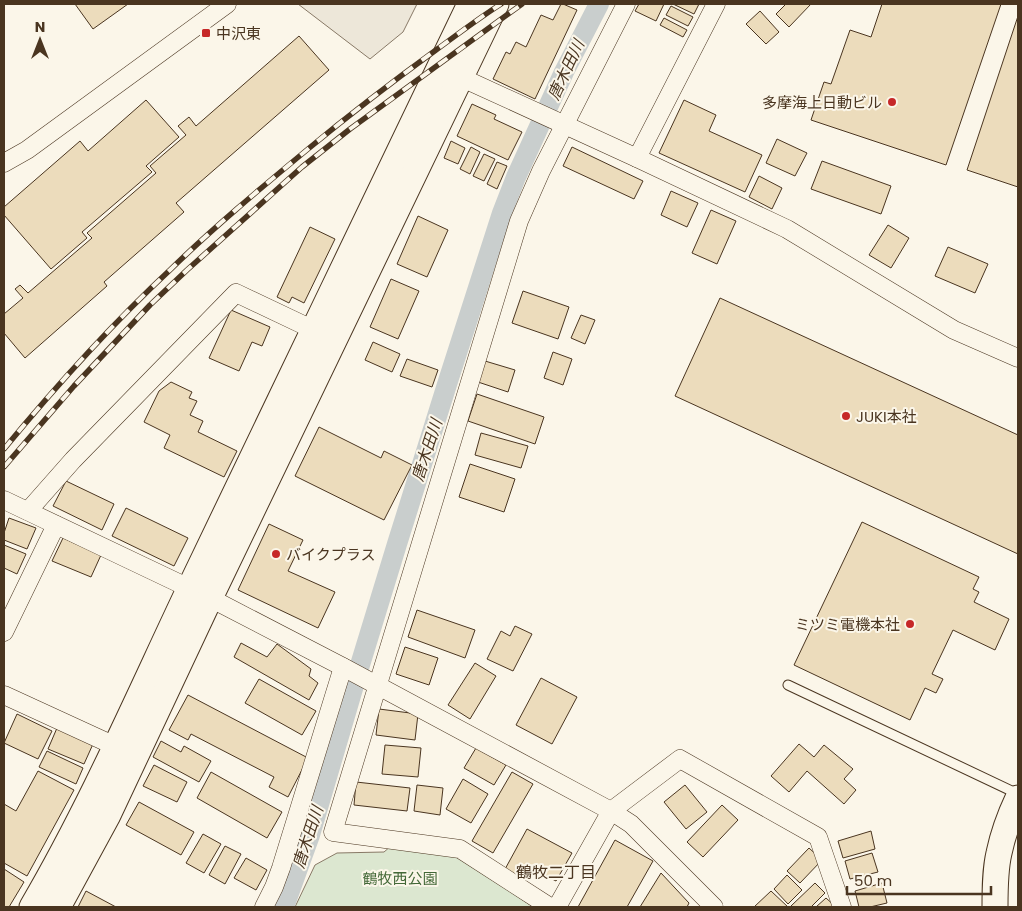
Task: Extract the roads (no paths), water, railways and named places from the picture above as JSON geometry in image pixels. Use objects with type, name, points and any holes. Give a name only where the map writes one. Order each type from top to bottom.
[{"type":"main road","points":[[58,907],[108,815],[200,593],[314,330],[470,4]]},
{"type":"main road","points":[[32,907],[73,833],[115,746],[200,593],[496,4]]},
{"type":"main road","points":[[995,907],[999,853],[1010,814],[1018,798]]},
{"type":"street","points":[[4,163],[27,150],[227,4]]},
{"type":"street","points":[[550,907],[460,849],[333,832],[374,684],[519,221],[560,123],[626,4]]},
{"type":"street","points":[[637,158],[716,4]]},
{"type":"street","points":[[460,77],[787,229],[954,330],[1018,358]]},
{"type":"street","points":[[28,511],[73,460],[236,293],[314,330]]},
{"type":"street","points":[[4,500],[200,593],[346,668],[610,811],[631,824],[714,907]]},
{"type":"street","points":[[4,632],[56,525]]},
{"type":"street","points":[[264,907],[281,868],[346,668]]},
{"type":"street","points":[[4,695],[115,746]]},
{"type":"street","points":[[557,907],[610,811],[680,759],[818,837],[842,907]]},
{"type":"lane","points":[[788,685],[1018,794]]},
{"type":"waterway","name":"唐木田川","points":[[284,907],[310,835],[397,544],[502,213],[516,177],[564,72],[599,4]]},
{"type":"railway","points":[[4,449],[64,379],[106,334],[187,253],[355,111],[501,4]]},
{"type":"railway","points":[[4,467],[74,386],[150,305],[302,167],[350,129],[522,4]]},
{"type":"place","name":"中沢東","points":[[206,33]]},
{"type":"place","name":"多摩海上日動ビル","points":[[892,102]]},
{"type":"place","name":"JUKI本社","points":[[846,416]]},
{"type":"place","name":"バイクプラス","points":[[276,554]]},
{"type":"place","name":"ミツミ電機本社","points":[[910,624]]},
{"type":"district","name":"鶴牧二丁目","points":[[556,872]]},
{"type":"park label","name":"鶴牧西公園","points":[[400,878]]}]
